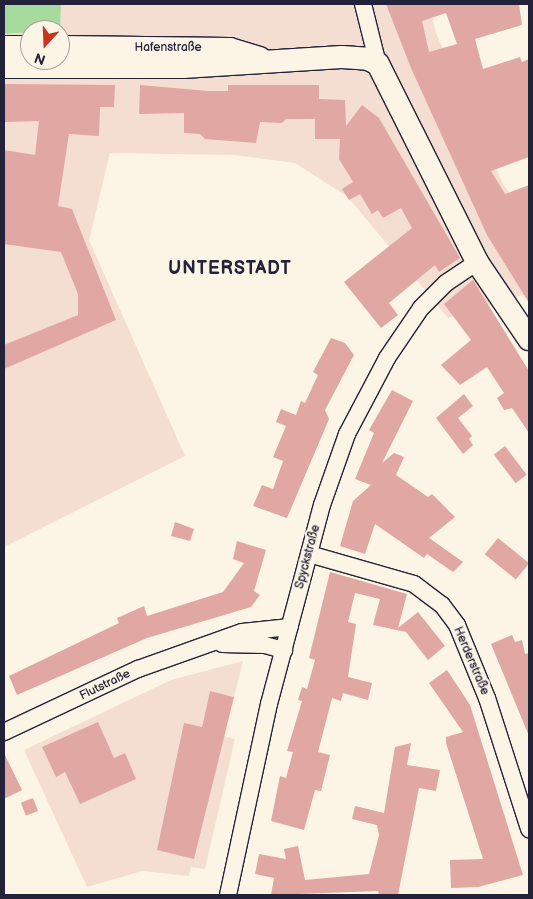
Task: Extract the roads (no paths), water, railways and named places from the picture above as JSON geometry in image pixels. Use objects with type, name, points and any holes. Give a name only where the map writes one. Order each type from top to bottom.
[{"type":"street","points":[[362,4],[378,64],[478,262],[527,330]]},
{"type":"street","points":[[4,47],[20,47]]},
{"type":"street","name":"Hafenstraße","points":[[70,48],[230,49],[273,62]]},
{"type":"street","points":[[4,67],[182,67],[358,57],[378,64]]},
{"type":"street","name":"Spyckstraße","points":[[228,895],[238,837],[284,650],[309,554],[347,434],[386,358],[421,308],[446,283],[478,262]]},
{"type":"street","name":"Herderstraße","points":[[309,554],[414,584],[442,605],[457,625],[487,698],[529,829]]},
{"type":"street","name":"Flutstraße","points":[[5,726],[138,669],[210,645],[242,632],[290,627]]},
{"type":"street","name":"Flutstraße","points":[[210,645],[248,644],[284,650]]},
{"type":"district","name":"UNTERSTADT","points":[[230,269]]}]
